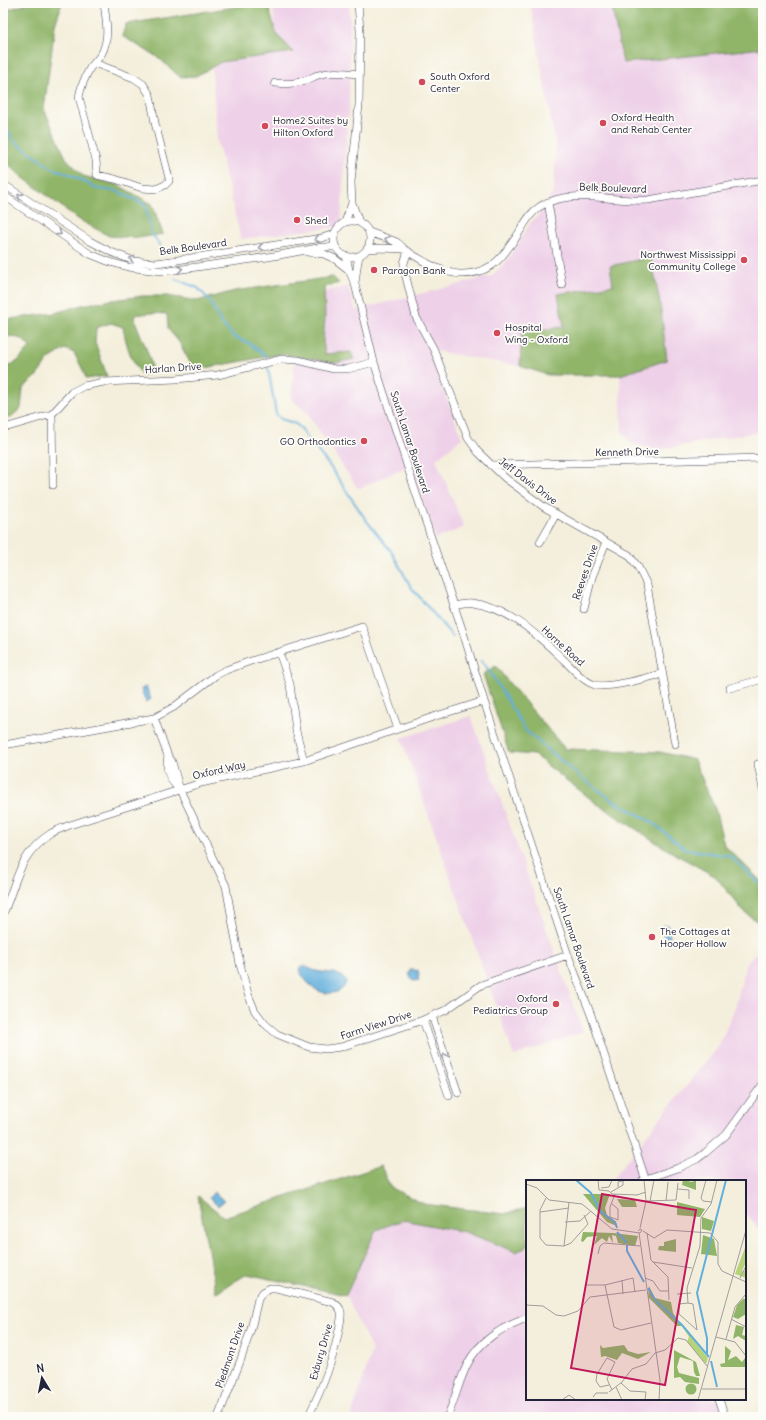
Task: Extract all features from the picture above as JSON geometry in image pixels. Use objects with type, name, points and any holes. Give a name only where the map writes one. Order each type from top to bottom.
[{"type":"street","points":[[94,63],[134,78],[143,84],[150,95],[155,123],[170,178],[166,185],[156,189],[142,188],[97,175],[96,160],[79,97],[80,88],[94,63],[102,52],[107,32],[104,3]]},
{"type":"street","points":[[358,3],[360,31],[359,105],[351,182],[352,203],[359,222]]},
{"type":"street","points":[[275,83],[292,85],[317,75],[329,73],[340,72],[359,74]]},
{"type":"street","name":"Belk Boulevard","points":[[369,232],[398,243],[406,250],[444,272],[468,274],[492,266],[504,254],[520,232],[530,214],[538,207],[548,202],[584,196],[636,201],[648,200],[763,180]]},
{"type":"street","name":"Belk Boulevard","points":[[3,184],[90,241],[111,252],[134,261],[156,263],[190,259],[322,238],[334,234]]},
{"type":"street","name":"Belk Boulevard","points":[[3,195],[90,254],[128,267],[151,270],[168,270],[268,257],[335,246]]},
{"type":"street","points":[[548,202],[562,285]]},
{"type":"street","points":[[345,222],[352,203]]},
{"type":"street","points":[[345,222],[359,222],[363,224],[369,232],[371,238],[368,249],[359,256],[346,256],[341,254],[335,246],[334,234],[336,229],[345,222]]},
{"type":"street","name":"Belk Boulevard","points":[[368,249],[382,248],[406,250]]},
{"type":"street","name":"Jeff Davis Drive","points":[[406,250],[404,269],[416,317],[434,350],[468,438],[478,452],[491,465],[544,507],[628,555],[638,567],[647,585],[675,744]]},
{"type":"street","points":[[299,251],[324,254],[335,259],[349,270]]},
{"type":"street","name":"South Lamar Boulevard","points":[[346,256],[349,270],[355,284],[374,362],[414,487],[454,604],[484,701],[568,956],[591,1015],[644,1180]]},
{"type":"street","name":"South Lamar Boulevard","points":[[355,284],[359,256]]},
{"type":"street","name":"Harlan Drive","points":[[52,414],[72,392],[84,386],[104,382],[176,379],[218,375],[282,359],[298,360],[334,369],[348,369],[374,362]]},
{"type":"street","points":[[3,427],[8,427],[52,414],[53,485]]},
{"type":"street","name":"Kenneth Drive","points":[[491,465],[763,458]]},
{"type":"street","points":[[540,542],[556,514]]},
{"type":"street","name":"Reeves Drive","points":[[584,608],[592,577],[606,542]]},
{"type":"street","name":"Horne Road","points":[[454,604],[478,604],[496,610],[521,622],[583,678],[596,685],[607,686],[662,674]]},
{"type":"street","points":[[4,745],[154,718],[174,707],[216,675],[248,662],[362,626],[398,729]]},
{"type":"street","points":[[279,652],[290,684],[296,731],[304,761]]},
{"type":"street","points":[[730,688],[763,679]]},
{"type":"street","name":"Oxford Way","points":[[3,914],[20,867],[27,854],[38,842],[52,833],[70,825],[201,783],[304,761],[484,701]]},
{"type":"street","name":"Farm View Drive","points":[[154,718],[168,756],[172,762],[180,790],[226,886],[240,964],[248,994],[255,1011],[265,1024],[277,1034],[309,1048],[326,1049],[341,1047],[423,1020],[446,1010],[481,985],[568,956]]},
{"type":"street","points":[[763,763],[758,764],[763,789]]},
{"type":"street","points":[[432,1016],[458,1093]]},
{"type":"street","points":[[423,1020],[449,1096]]},
{"type":"street","points":[[644,1180],[697,1160],[726,1135],[763,1084]]},
{"type":"street","name":"Exbury Drive","points":[[258,1299],[270,1288],[276,1288],[333,1302],[341,1310],[336,1342],[330,1364],[320,1394],[308,1417]]},
{"type":"street","name":"Piedmont Drive","points":[[218,1417],[240,1362],[258,1299]]},
{"type":"street","points":[[447,1417],[467,1364],[475,1352],[496,1332],[526,1318]]},
{"type":"street","points":[[719,1400],[725,1417]]},
{"type":"shaded area","points":[[273,3],[349,3],[349,107],[341,226],[241,239],[217,140],[211,56],[275,29]]},
{"type":"shaded area","points":[[530,3],[611,3],[623,63],[763,48],[763,431],[656,450],[630,443],[622,431],[620,375],[667,360],[660,303],[651,257],[613,285],[558,295],[564,327],[522,332],[520,366],[428,350],[462,438],[436,459],[464,527],[436,539],[411,465],[358,489],[308,414],[291,399],[296,349],[325,291],[348,287],[356,310],[492,276],[508,259],[531,222],[541,213],[554,190],[556,147]]},
{"type":"shaded area","points":[[471,716],[583,1032],[514,1056],[401,738]]},
{"type":"shaded area","points":[[763,949],[763,1237],[746,1212],[746,1180],[612,1180],[719,1046],[736,1005],[746,962]]},
{"type":"shaded area","points":[[403,1220],[465,1232],[516,1252],[526,1247],[526,1400],[724,1400],[730,1417],[351,1417],[372,1350],[346,1295],[376,1230]]},
{"type":"green space","points":[[30,3],[62,3],[55,25],[44,109],[66,158],[83,176],[118,185],[152,204],[163,234],[138,238],[109,236],[78,219],[21,176],[3,159],[3,11]]},
{"type":"green space","points":[[267,3],[277,35],[294,52],[221,62],[196,76],[180,77],[159,58],[122,36],[126,24]]},
{"type":"green space","points":[[611,3],[763,3],[763,48],[623,63]]},
{"type":"green space","points":[[651,257],[660,303],[667,360],[620,375],[548,375],[520,366],[522,332],[564,327],[558,294],[613,285],[610,266]]},
{"type":"green space","points":[[333,277],[339,283],[324,287],[325,319],[323,340],[325,354],[351,352],[354,359],[336,363],[282,354],[194,370],[179,342],[168,329],[167,314],[150,313],[135,315],[134,317],[152,366],[153,373],[142,375],[130,352],[123,327],[111,323],[96,328],[95,342],[107,376],[86,379],[74,353],[65,349],[49,359],[36,377],[23,388],[21,408],[11,417],[3,419],[3,379],[5,368],[18,361],[30,347],[22,339],[10,336],[3,341],[3,320],[55,313],[82,305],[142,296],[168,296],[197,301],[235,291]]},
{"type":"green space","points":[[496,666],[565,749],[660,752],[694,760],[715,809],[724,845],[763,883],[763,926],[743,911],[716,877],[668,850],[596,803],[534,755],[509,753],[483,674]]},
{"type":"green space","points":[[381,1166],[390,1187],[424,1204],[504,1214],[526,1208],[526,1247],[516,1252],[465,1232],[403,1220],[376,1230],[346,1295],[247,1274],[216,1293],[198,1196],[224,1217]]},
{"type":"water","points":[[146,687],[151,699],[146,702],[141,689]]},
{"type":"water","points":[[668,925],[670,937],[664,938],[662,926]]},
{"type":"water","points":[[305,966],[312,970],[339,975],[346,980],[343,988],[340,991],[331,993],[316,990],[310,985],[299,970],[300,967]]},
{"type":"water","points":[[414,969],[415,971],[418,970],[419,980],[413,981],[413,979],[411,979],[409,973],[411,972],[410,970]]},
{"type":"water","points":[[214,1192],[224,1201],[218,1206],[209,1198]]},
{"type":"waterway","points":[[3,114],[5,116],[6,128],[15,142],[52,168],[71,175],[98,189],[117,191],[144,204],[151,232],[164,252]]},
{"type":"waterway","points":[[175,279],[198,288],[210,301],[221,323],[234,337],[249,343],[266,356]]},
{"type":"waterway","points":[[268,368],[276,414],[281,419],[294,423],[301,428],[307,438],[329,465],[366,520],[391,551],[411,587],[453,637]]},
{"type":"waterway","points":[[481,661],[488,669],[526,731],[578,775],[612,800],[652,822],[685,849],[730,856],[763,887]]},
{"type":"place","name":"South Oxford Center","points":[[422,82]]},
{"type":"place","name":"Oxford Health and Rehab Center","points":[[603,123]]},
{"type":"place","name":"Home2 Suites by Hilton Oxford","points":[[265,126]]},
{"type":"place","name":"Shed","points":[[297,220]]},
{"type":"place","name":"Northwest Mississippi Community College","points":[[744,260]]},
{"type":"place","name":"Paragon Bank","points":[[374,270]]},
{"type":"place","name":"Hospital Wing - Oxford","points":[[497,333]]},
{"type":"place","name":"GO Orthodontics","points":[[364,441]]},
{"type":"place","name":"The Cottages at Hooper Hollow","points":[[652,937]]},
{"type":"place","name":"Oxford Pediatrics Group","points":[[556,1004]]}]
